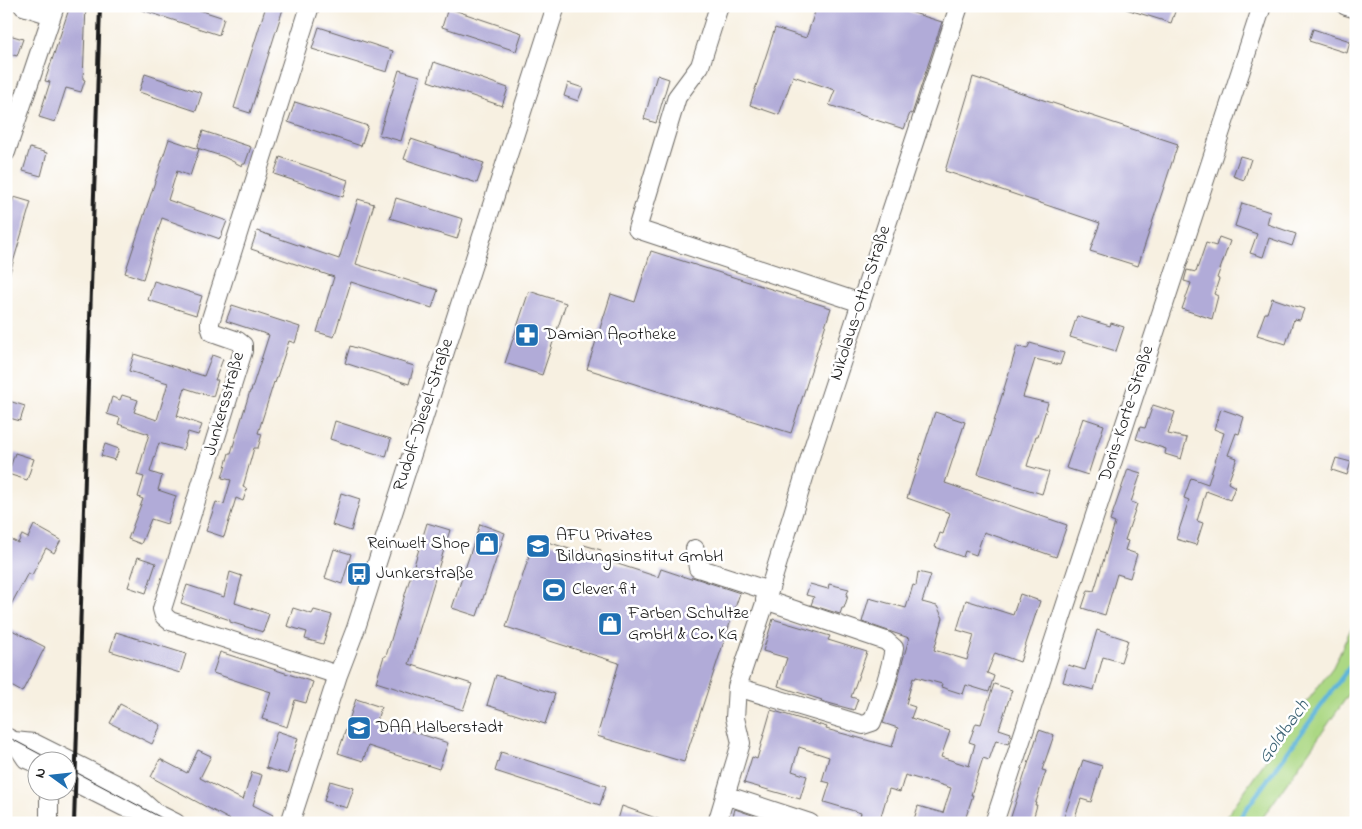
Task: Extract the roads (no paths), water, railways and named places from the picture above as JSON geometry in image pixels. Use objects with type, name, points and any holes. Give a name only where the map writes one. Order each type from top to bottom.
[{"type":"street","points":[[6,152],[53,11],[23,6]]},
{"type":"street","name":"Junkersstraße","points":[[310,6],[210,322],[212,332],[238,341],[243,345],[243,351],[162,609],[164,616],[170,621],[338,675]]},
{"type":"street","name":"Rudolf-Diesel-Straße","points":[[290,823],[338,675],[356,628],[556,6]]},
{"type":"street","points":[[719,6],[700,66],[677,97],[637,229],[861,303]]},
{"type":"street","name":"Nikolaus-Otto-Straße","points":[[716,823],[741,743],[735,718],[737,687],[813,448],[959,6]]},
{"type":"street","name":"Doris-Korte-Straße","points":[[994,823],[1262,6]]},
{"type":"street","points":[[1346,6],[1356,9]]},
{"type":"street","points":[[695,549],[698,568],[886,641],[894,648],[876,713],[872,722],[863,726],[737,687]]},
{"type":"street","points":[[10,739],[34,743],[40,752]]},
{"type":"street","points":[[78,771],[132,792],[154,812],[176,823]]},
{"type":"street","points":[[78,784],[124,807],[154,812]]},
{"type":"street","points":[[725,795],[810,823]]},
{"type":"street","points":[[49,802],[49,823]]},
{"type":"waterway","name":"Goldbach","points":[[1236,823],[1356,658]]},
{"type":"tram line","points":[[6,736],[36,752]]},
{"type":"tram line","points":[[78,773],[171,823]]},
{"type":"railway","points":[[74,823],[100,6]]},
{"type":"place","name":"Damian Apotheke","points":[[527,335]]},
{"type":"place","name":"Reinwelt Shop","points":[[487,544]]},
{"type":"place","name":"AFU Privates Bildungsinstitut GmbH","points":[[538,546]]},
{"type":"place","name":"Junkerstraße","points":[[359,574]]},
{"type":"place","name":"Clever fit","points":[[554,590]]},
{"type":"place","name":"Farben Schultze GmbH & Co. KG","points":[[610,624]]},
{"type":"place","name":"DAA Halberstadt","points":[[359,728]]}]
